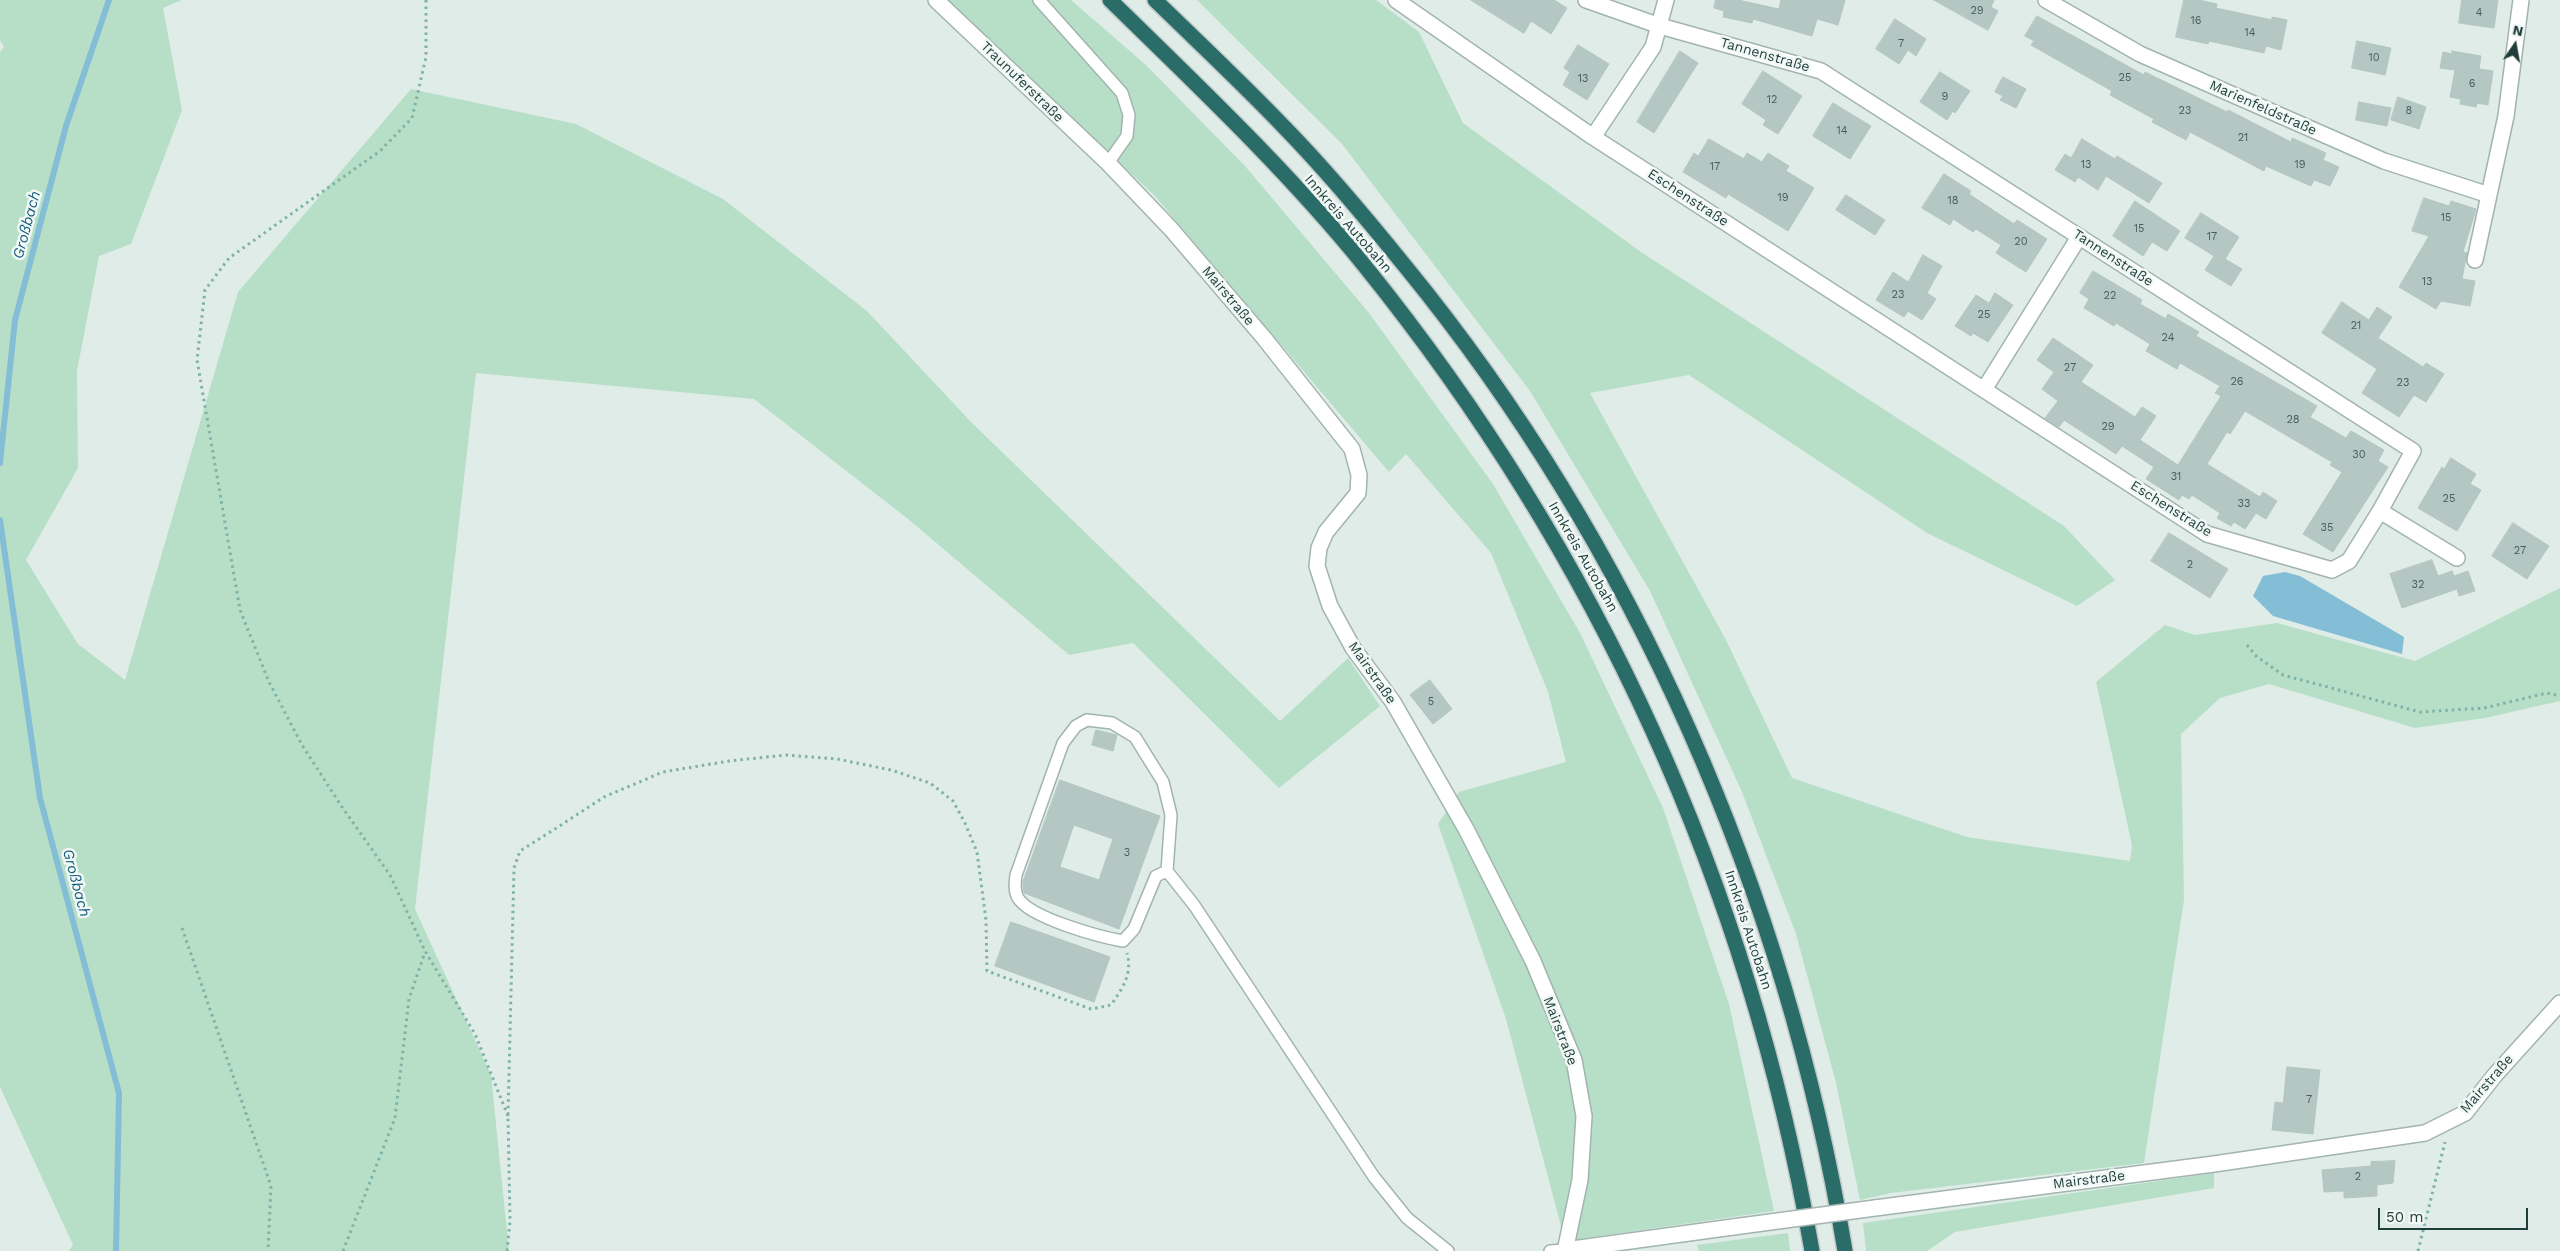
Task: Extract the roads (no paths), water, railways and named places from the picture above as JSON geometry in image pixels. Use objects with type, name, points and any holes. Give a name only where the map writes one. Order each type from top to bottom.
[{"type":"highway","name":"Innkreis Autobahn","points":[[1110,0],[1250,139],[1362,263],[1423,341],[1472,409],[1511,466],[1566,558],[1616,651],[1650,721],[1683,797],[1717,885],[1739,949],[1766,1039],[1802,1191],[1812,1251]]},
{"type":"highway","name":"Innkreis Autobahn","points":[[1155,0],[1286,128],[1407,268],[1502,396],[1558,483],[1607,565],[1647,642],[1698,751],[1732,834],[1758,905],[1801,1048],[1822,1133],[1845,1251]]},
{"type":"street","name":"Traunuferstraße","points":[[936,0],[1108,163]]},
{"type":"street","name":"Eschenstraße","points":[[1396,0],[1593,137],[1985,388],[2207,534],[2332,570],[2349,561],[2380,511]]},
{"type":"street","name":"Tannenstraße","points":[[1586,0],[1660,26],[1821,70],[2413,451],[2380,511]]},
{"type":"street","points":[[1593,137],[1653,47],[1666,0]]},
{"type":"street","name":"Marienfeldstraße","points":[[2046,0],[2140,54],[2384,162],[2489,195]]},
{"type":"street","points":[[2475,260],[2506,116],[2522,0]]},
{"type":"street","name":"Mairstraße","points":[[1108,163],[1171,229],[1202,265],[1264,338],[1352,449],[1359,475],[1358,493],[1326,532],[1319,548],[1317,566],[1330,606],[1353,648],[1393,702],[1466,829],[1533,961],[1574,1060],[1584,1116],[1580,1180],[1560,1250],[2425,1133],[2465,1113],[2495,1075],[2560,1003]]},
{"type":"street","points":[[1985,388],[2080,237]]},
{"type":"street","points":[[2380,511],[2457,558]]},
{"type":"lane","points":[[1039,0],[1122,93],[1129,115],[1127,136],[1108,163]]},
{"type":"lane","points":[[1167,871],[1156,876],[1134,929],[1124,941],[1036,913],[1018,899],[1015,890],[1016,875],[1062,743],[1076,726],[1087,720],[1112,723],[1135,737],[1140,744],[1163,782],[1171,815],[1167,871],[1194,905],[1374,1177],[1407,1218],[1448,1251]]},
{"type":"water","points":[[2285,572],[2300,576],[2404,637],[2402,654],[2273,616],[2253,596],[2263,576]]},
{"type":"waterway","name":"Großbach","points":[[0,463],[15,320],[66,126],[109,0]]},
{"type":"waterway","name":"Großbach","points":[[0,520],[40,798],[119,1093],[116,1251]]}]
